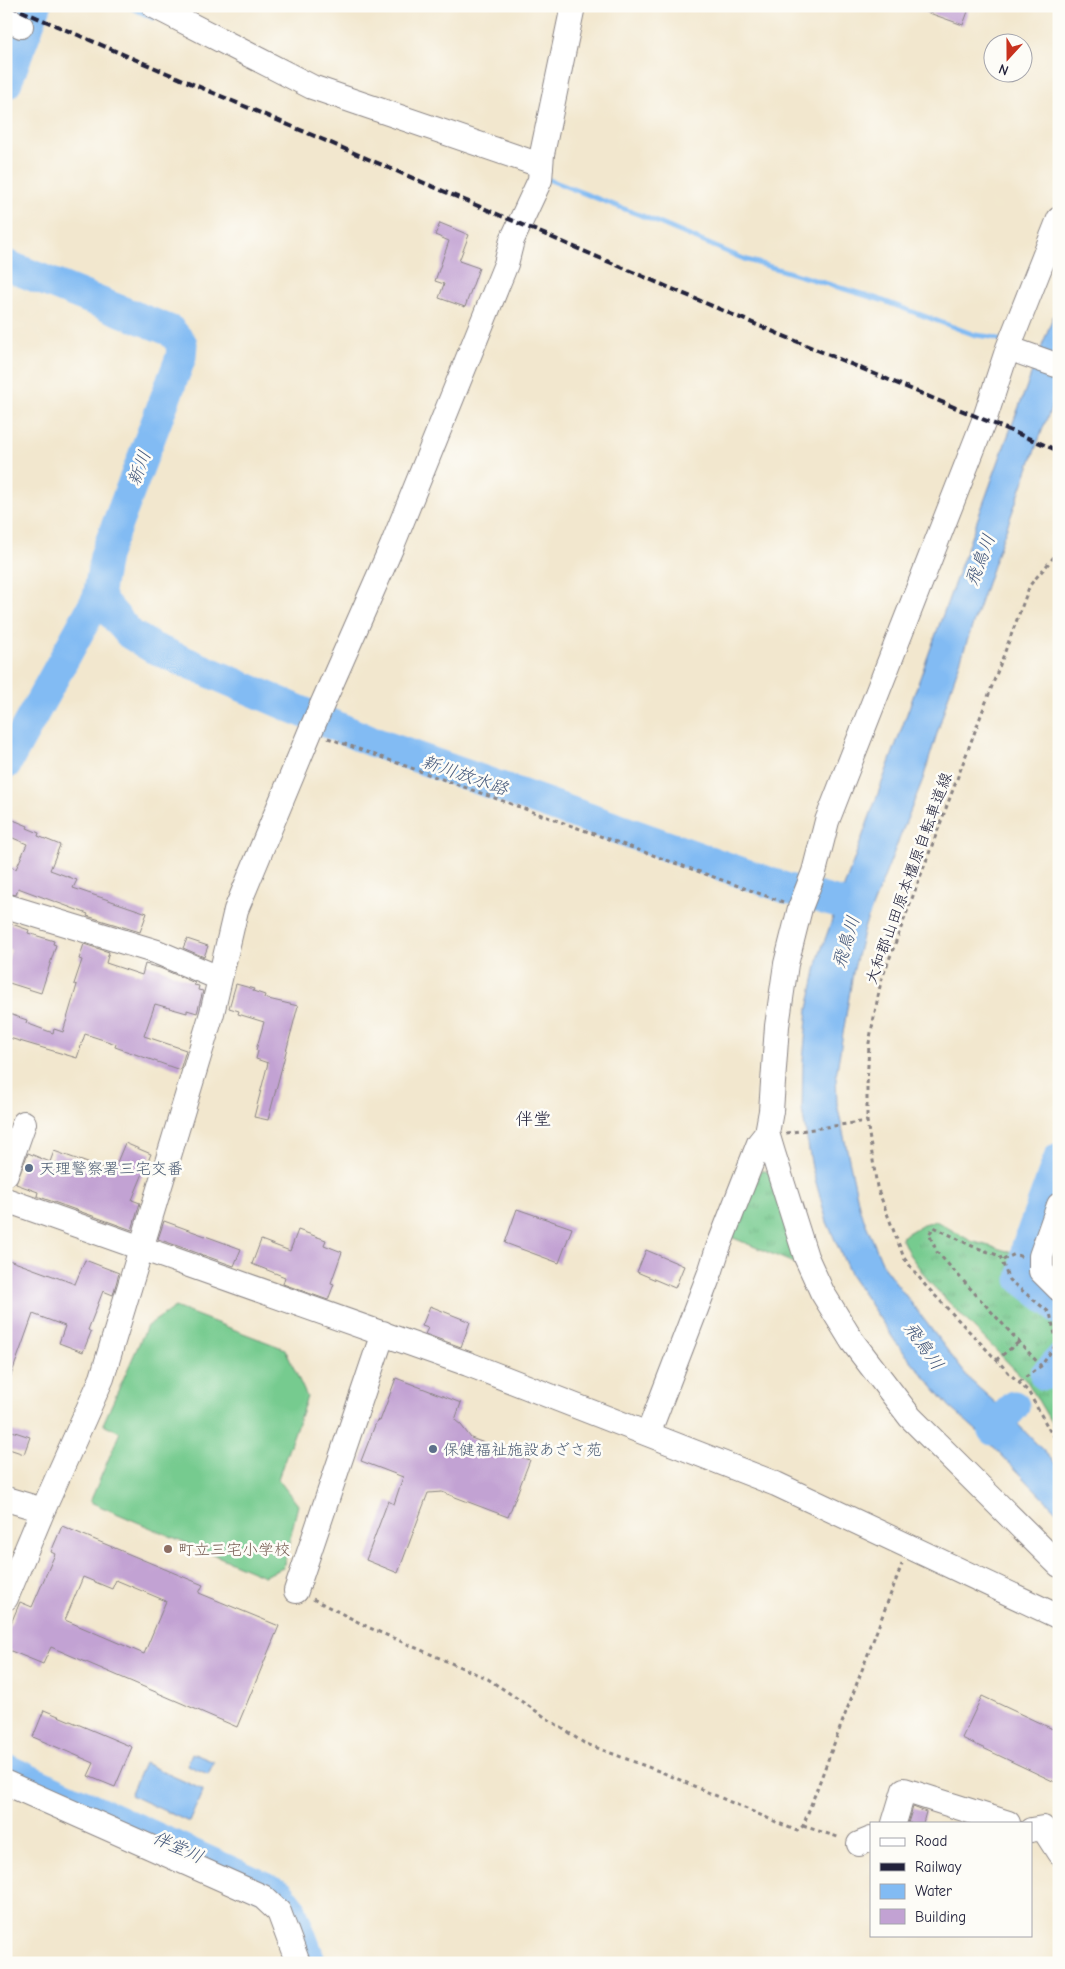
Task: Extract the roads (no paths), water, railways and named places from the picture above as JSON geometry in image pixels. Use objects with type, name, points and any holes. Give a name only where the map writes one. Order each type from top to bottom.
[{"type":"street","points":[[154,6],[312,87],[540,165]]},
{"type":"street","points":[[6,1598],[102,1378],[212,1013],[236,910],[310,732],[392,546],[506,264],[512,240],[540,180],[540,165],[573,6]]},
{"type":"street","points":[[1059,219],[981,428],[827,821],[814,872],[800,908],[786,964],[777,1026],[771,1111],[806,1257],[822,1292],[852,1341],[910,1417],[1059,1565]]},
{"type":"street","points":[[1011,349],[1059,366]]},
{"type":"street","points":[[6,906],[157,952],[219,978]]},
{"type":"street","points":[[6,1174],[24,1123]]},
{"type":"street","points":[[648,1434],[759,1143],[776,1133]]},
{"type":"street","points":[[6,1200],[384,1333],[572,1403],[776,1484],[1059,1617]]},
{"type":"street","points":[[1059,1205],[1042,1256],[1041,1271],[1059,1289]]},
{"type":"street","points":[[296,1591],[384,1333]]},
{"type":"street","points":[[6,1498],[43,1510]]},
{"type":"street","points":[[6,1783],[264,1897],[279,1912],[298,1963]]},
{"type":"street","points":[[894,1822],[904,1790],[1005,1822]]},
{"type":"street","points":[[1032,1830],[1043,1828],[1059,1853]]},
{"type":"water","name":"飛鳥川","points":[[1059,301],[1059,389],[996,557],[950,691],[923,779],[864,928],[853,973],[836,1076],[837,1104],[860,1210],[884,1267],[970,1380],[1007,1413],[1059,1467],[1059,1514],[985,1438],[949,1406],[897,1344],[851,1276],[827,1222],[812,1168],[802,1110],[803,1060],[808,1009],[819,956],[1006,441]]},
{"type":"water","points":[[192,1753],[214,1762],[208,1774],[187,1765]]},
{"type":"water","points":[[144,1763],[203,1790],[189,1822],[130,1795]]},
{"type":"waterway","name":"新川","points":[[6,84],[36,6]]},
{"type":"waterway","points":[[128,6],[153,18]]},
{"type":"waterway","points":[[547,179],[645,217],[744,259],[881,300],[975,335],[1004,341]]},
{"type":"waterway","name":"新川","points":[[6,265],[171,331],[182,344],[181,357],[105,556],[98,597],[6,764]]},
{"type":"waterway","name":"新川放水路","points":[[98,597],[130,634],[153,648],[368,740],[788,889],[856,908]]},
{"type":"waterway","points":[[1059,1158],[1027,1246],[1022,1279],[1057,1306],[1059,1310]]},
{"type":"waterway","points":[[1045,1375],[1059,1360]]},
{"type":"waterway","points":[[993,1430],[1014,1406]]},
{"type":"waterway","name":"伴堂川","points":[[6,1769],[280,1894],[290,1907],[311,1963]]},
{"type":"railway","points":[[10,6],[731,314],[1059,451]]},
{"type":"place","name":"天理警察署三宅交番","points":[[29,1168]]},
{"type":"place","name":"保健福祉施設あざさ苑","points":[[433,1449]]},
{"type":"place","name":"町立三宅小学校","points":[[168,1549]]},
{"type":"district","name":"伴堂","points":[[533,1119]]}]
